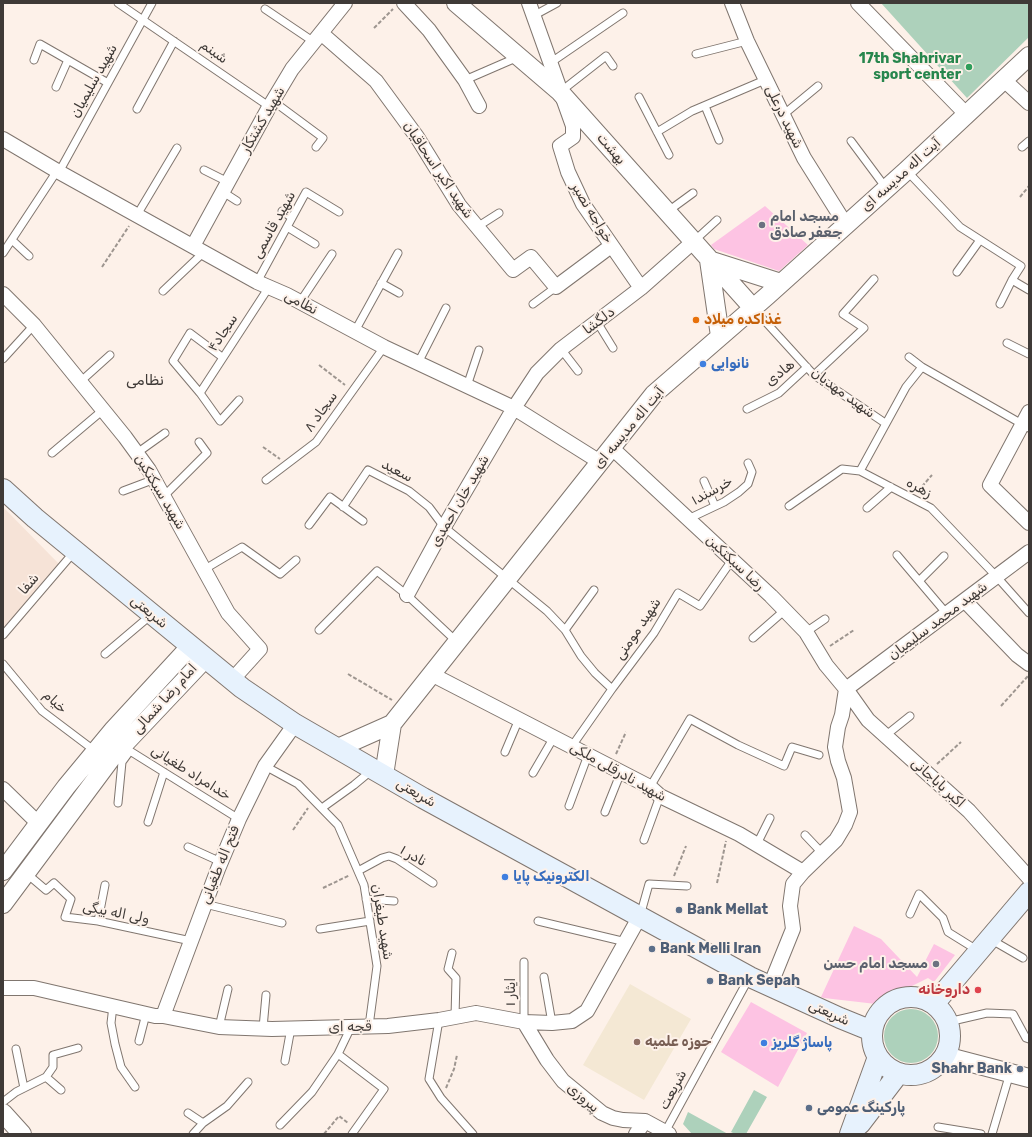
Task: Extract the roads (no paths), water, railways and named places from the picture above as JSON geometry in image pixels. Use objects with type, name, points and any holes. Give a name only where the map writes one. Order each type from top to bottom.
[{"type":"main road","name":"شریعتی","points":[[3,489],[75,551],[232,680],[295,724],[423,798],[750,976],[840,1018],[872,1031]]},
{"type":"main road","points":[[934,1004],[985,945],[1028,891]]},
{"type":"main road","points":[[908,997],[922,998],[934,1004],[942,1012],[948,1022],[951,1034],[950,1045],[945,1056],[936,1066],[925,1073],[912,1075],[899,1073],[884,1064],[878,1057],[873,1044],[872,1031],[876,1018],[884,1008],[895,1000],[908,997]]},
{"type":"main road","points":[[852,1134],[878,1057]]},
{"type":"main road","points":[[852,1134],[899,1073]]},
{"type":"street","name":"شهید کشتکار","points":[[198,249],[225,187],[292,69],[345,3]]},
{"type":"street","name":"بهشت","points":[[456,3],[560,92],[753,308]]},
{"type":"street","name":"شهید درعلی","points":[[732,3],[765,80],[804,158],[846,225]]},
{"type":"street","points":[[858,3],[967,115]]},
{"type":"street","points":[[399,6],[429,30],[465,80],[479,106]]},
{"type":"street","points":[[531,9],[560,92]]},
{"type":"street","name":"شهید اکبر اسحاقیان","points":[[318,37],[376,81],[417,137],[459,205],[513,270],[532,257],[556,287]]},
{"type":"street","name":"آیت اله مدیسه ای","points":[[392,724],[654,394],[887,189],[1029,56]]},
{"type":"street","points":[[1004,80],[1029,103]]},
{"type":"street","name":"خواجه نصیر","points":[[560,92],[573,126],[573,137],[560,146],[568,172],[583,204],[641,288]]},
{"type":"street","name":"نظامی","points":[[3,139],[58,172],[263,284],[384,347],[514,408],[600,462]]},
{"type":"street","name":"دلگشا","points":[[514,408],[537,373],[561,349],[641,288],[693,242]]},
{"type":"street","points":[[556,287],[611,246]]},
{"type":"street","points":[[720,336],[709,260],[781,283]]},
{"type":"street","name":"شهید سبکتکین","points":[[3,294],[34,325],[137,453],[155,479],[228,613],[260,649],[232,680]]},
{"type":"street","name":"شهید خان احمدی","points":[[407,595],[444,527],[514,408]]},
{"type":"street","points":[[1027,421],[990,485],[1029,523]]},
{"type":"street","name":"رضا سبکتکین","points":[[612,448],[785,610],[806,632],[826,665],[846,689]]},
{"type":"street","name":"شهید محمد سلیمیان","points":[[846,689],[1029,552]]},
{"type":"street","points":[[965,601],[1016,655],[1029,664]]},
{"type":"street","name":"امام رضا شمالی","points":[[3,870],[66,787],[114,729],[185,652],[196,651],[200,664],[118,759],[26,873],[3,904]]},
{"type":"street","name":"شهید نادرقلی ملکی","points":[[431,674],[616,769],[655,792],[729,828],[803,872]]},
{"type":"street","points":[[770,986],[793,929],[790,906],[793,884],[803,872],[836,840],[845,825],[850,812],[844,778],[835,747],[846,689]]},
{"type":"street","name":"اکبر باباجانی","points":[[846,689],[868,720],[970,811],[1028,891]]},
{"type":"street","name":"فتح اله طغیانی","points":[[163,1016],[221,862],[239,819],[265,766],[295,724]]},
{"type":"street","points":[[338,748],[392,724]]},
{"type":"street","points":[[379,772],[392,724]]},
{"type":"street","points":[[3,789],[39,824]]},
{"type":"street","name":"قجه ای","points":[[3,988],[34,988],[146,1014],[163,1016],[219,1028],[388,1026],[439,1020],[476,1013],[524,1022],[552,1023],[572,1021],[586,1012],[640,916]]},
{"type":"street","name":"پیروزی","points":[[524,1022],[547,1060],[563,1081],[602,1113],[612,1118],[645,1121],[667,1133]]},
{"type":"street","points":[[945,1056],[1029,1078]]},
{"type":"street","points":[[4,1113],[22,1134]]},
{"type":"street","points":[[636,1134],[645,1121]]},
{"type":"lane","name":"شبنم","points":[[118,3],[323,138],[316,147]]},
{"type":"lane","name":"شهید سلیمیان","points":[[3,253],[58,172],[152,3]]},
{"type":"lane","points":[[531,9],[557,3]]},
{"type":"lane","points":[[265,9],[318,37]]},
{"type":"lane","points":[[550,63],[623,13]]},
{"type":"lane","points":[[137,109],[174,40]]},
{"type":"lane","points":[[696,54],[747,41]]},
{"type":"lane","points":[[34,60],[40,44],[108,83]]},
{"type":"lane","points":[[560,92],[606,56],[613,66]]},
{"type":"lane","points":[[465,80],[519,57]]},
{"type":"lane","points":[[56,87],[68,60]]},
{"type":"lane","points":[[657,132],[692,111],[765,80]]},
{"type":"lane","points":[[783,115],[818,86]]},
{"type":"lane","points":[[638,97],[669,155]]},
{"type":"lane","points":[[705,106],[719,140]]},
{"type":"lane","points":[[851,140],[887,189]]},
{"type":"lane","points":[[1022,147],[1029,142]]},
{"type":"lane","points":[[137,215],[177,148]]},
{"type":"lane","points":[[204,170],[225,187],[237,201]]},
{"type":"lane","points":[[906,171],[960,227],[1022,266],[1012,280],[1000,304]]},
{"type":"lane","name":"شهید قاسمی","points":[[263,284],[287,227],[306,192],[339,212]]},
{"type":"lane","points":[[667,212],[693,193]]},
{"type":"lane","points":[[282,211],[292,218]]},
{"type":"lane","points":[[477,227],[499,213]]},
{"type":"lane","points":[[693,242],[717,220]]},
{"type":"lane","points":[[287,227],[315,244]]},
{"type":"lane","points":[[12,240],[29,256]]},
{"type":"lane","points":[[957,272],[980,240]]},
{"type":"lane","points":[[163,291],[198,249]]},
{"type":"lane","points":[[355,331],[398,253]]},
{"type":"lane","points":[[300,302],[332,254]]},
{"type":"lane","points":[[814,375],[864,328],[843,314],[874,279]]},
{"type":"lane","points":[[1012,280],[1029,290]]},
{"type":"lane","points":[[381,283],[399,293]]},
{"type":"lane","name":"سجاد۴","points":[[200,393],[263,284]]},
{"type":"lane","points":[[533,304],[556,287]]},
{"type":"lane","points":[[418,363],[446,308]]},
{"type":"lane","name":"شهید مهدیان","points":[[753,308],[814,375],[885,424]]},
{"type":"lane","points":[[597,322],[613,348]]},
{"type":"lane","points":[[3,359],[34,325]]},
{"type":"lane","points":[[222,357],[190,333],[173,361],[200,393],[220,421],[239,400]]},
{"type":"lane","points":[[1007,343],[1029,354]]},
{"type":"lane","name":"سجاد ۸","points":[[266,480],[316,442],[384,347]]},
{"type":"lane","points":[[561,349],[578,371]]},
{"type":"lane","points":[[466,386],[479,350]]},
{"type":"lane","points":[[80,382],[110,355]]},
{"type":"lane","points":[[909,357],[922,367],[1027,421]]},
{"type":"lane","name":"هادی","points":[[747,409],[779,393],[807,367]]},
{"type":"lane","points":[[789,506],[842,469],[860,471],[906,387],[922,367]]},
{"type":"lane","points":[[52,454],[103,410]]},
{"type":"lane","points":[[137,453],[165,433]]},
{"type":"lane","points":[[164,496],[207,453],[199,442]]},
{"type":"lane","name":"خرسند۱","points":[[688,519],[740,492],[748,484],[752,472],[748,463]]},
{"type":"lane","name":"سعید","points":[[343,507],[368,470],[410,491],[429,507],[444,527]]},
{"type":"lane","name":"زهره","points":[[860,471],[931,508],[1029,613]]},
{"type":"lane","points":[[123,491],[155,479]]},
{"type":"lane","points":[[704,480],[715,506]]},
{"type":"lane","points":[[867,508],[891,487]]},
{"type":"lane","points":[[309,525],[330,497],[363,520]]},
{"type":"lane","points":[[444,527],[547,612],[565,630],[581,656],[595,674],[612,689]]},
{"type":"lane","points":[[205,569],[242,547],[280,574],[296,560]]},
{"type":"lane","name":"شفا","points":[[3,635],[75,551]]},
{"type":"lane","points":[[897,555],[947,614]]},
{"type":"lane","points":[[919,581],[944,556]]},
{"type":"lane","name":"شهید مومنی","points":[[572,746],[654,633],[678,593],[700,606],[732,560]]},
{"type":"lane","points":[[319,630],[377,571],[407,595],[457,642]]},
{"type":"lane","points":[[565,630],[594,590]]},
{"type":"lane","points":[[753,638],[785,610]]},
{"type":"lane","points":[[105,654],[152,614]]},
{"type":"lane","points":[[806,632],[825,619]]},
{"type":"lane","name":"خیام","points":[[3,664],[42,711],[96,752]]},
{"type":"lane","points":[[885,736],[910,716]]},
{"type":"lane","points":[[505,752],[519,719]]},
{"type":"lane","points":[[644,840],[655,792],[690,719],[738,745],[784,766],[792,747],[819,755]]},
{"type":"lane","points":[[533,773],[554,737]]},
{"type":"lane","name":"خدامراد طغیانی","points":[[118,759],[130,751],[239,819]]},
{"type":"lane","points":[[569,806],[588,755]]},
{"type":"lane","points":[[118,759],[118,803]]},
{"type":"lane","name":"شهید طیغران","points":[[265,766],[298,784],[338,825],[364,884],[377,966],[369,1026]]},
{"type":"lane","points":[[605,812],[616,769]]},
{"type":"lane","points":[[148,822],[164,772]]},
{"type":"lane","points":[[322,808],[354,785],[379,772]]},
{"type":"lane","points":[[757,844],[770,818]]},
{"type":"lane","points":[[805,835],[822,854]]},
{"type":"lane","points":[[188,847],[221,862]]},
{"type":"lane","name":"نادر ۱","points":[[358,872],[382,858],[389,856],[397,859],[433,883]]},
{"type":"lane","name":"ولی اله بیگی","points":[[26,873],[46,890],[54,883],[71,899],[65,917],[98,921],[191,941]]},
{"type":"lane","points":[[640,916],[649,884],[687,886]]},
{"type":"lane","points":[[98,921],[105,885]]},
{"type":"lane","points":[[910,914],[919,894],[943,918],[948,932],[1023,958]]},
{"type":"lane","points":[[366,899],[394,901]]},
{"type":"lane","points":[[205,904],[282,923]]},
{"type":"lane","points":[[538,921],[626,942]]},
{"type":"lane","points":[[320,929],[370,922]]},
{"type":"lane","points":[[452,953],[448,969],[456,978],[456,1017]]},
{"type":"lane","name":"ایثار ۱","points":[[524,962],[524,1022]]},
{"type":"lane","name":"شریعت","points":[[667,1133],[750,976]]},
{"type":"lane","points":[[544,977],[552,1023]]},
{"type":"lane","points":[[219,1028],[228,989]]},
{"type":"lane","points":[[262,1028],[266,995]]},
{"type":"lane","points":[[113,1006],[111,1023],[121,1067],[135,1087]]},
{"type":"lane","points":[[948,1022],[987,1013],[1013,1014],[1026,1038],[1029,1038]]},
{"type":"lane","points":[[139,1041],[146,1014]]},
{"type":"lane","points":[[439,1020],[429,1079],[441,1098],[473,1134]]},
{"type":"lane","points":[[280,1125],[312,1092],[338,1054],[351,1026]]},
{"type":"lane","points":[[285,1061],[292,1028]]},
{"type":"lane","points":[[4,1113],[24,1088],[46,1077],[53,1067],[53,1055],[78,1048]]},
{"type":"lane","points":[[16,1049],[24,1088]]},
{"type":"lane","points":[[338,1054],[384,1089],[354,1132]]},
{"type":"lane","points":[[992,1134],[1010,1073]]},
{"type":"lane","points":[[46,1077],[61,1090]]},
{"type":"lane","points":[[193,1134],[203,1123],[227,1106],[248,1082]]},
{"type":"lane","points":[[188,1113],[203,1123]]},
{"type":"lane","points":[[938,1127],[981,1134]]},
{"type":"place","name":"17th Shahrivar sport center","points":[[969,67]]},
{"type":"place","name":"مسجد امام جعفر صادق","points":[[762,225]]},
{"type":"place","name":"غذاکده میلاد","points":[[696,320]]},
{"type":"place","name":"نانوایی","points":[[703,364]]},
{"type":"place","name":"الکترونیک پایا","points":[[505,877]]},
{"type":"place","name":"Bank Mellat","points":[[679,910]]},
{"type":"place","name":"Bank Melli Iran","points":[[652,949]]},
{"type":"place","name":"مسجد امام حسن","points":[[936,964]]},
{"type":"place","name":"Bank Sepah","points":[[710,981]]},
{"type":"place","name":"داروخانه","points":[[978,990]]},
{"type":"place","name":"حوزه علمیه","points":[[637,1042]]},
{"type":"place","name":"پاساژ گلریز","points":[[764,1043]]},
{"type":"place","name":"Shahr Bank","points":[[1020,1069]]},
{"type":"place","name":"پارکینگ عمومی","points":[[809,1108]]},
{"type":"district","name":"نظامی","points":[[145,381]]}]
